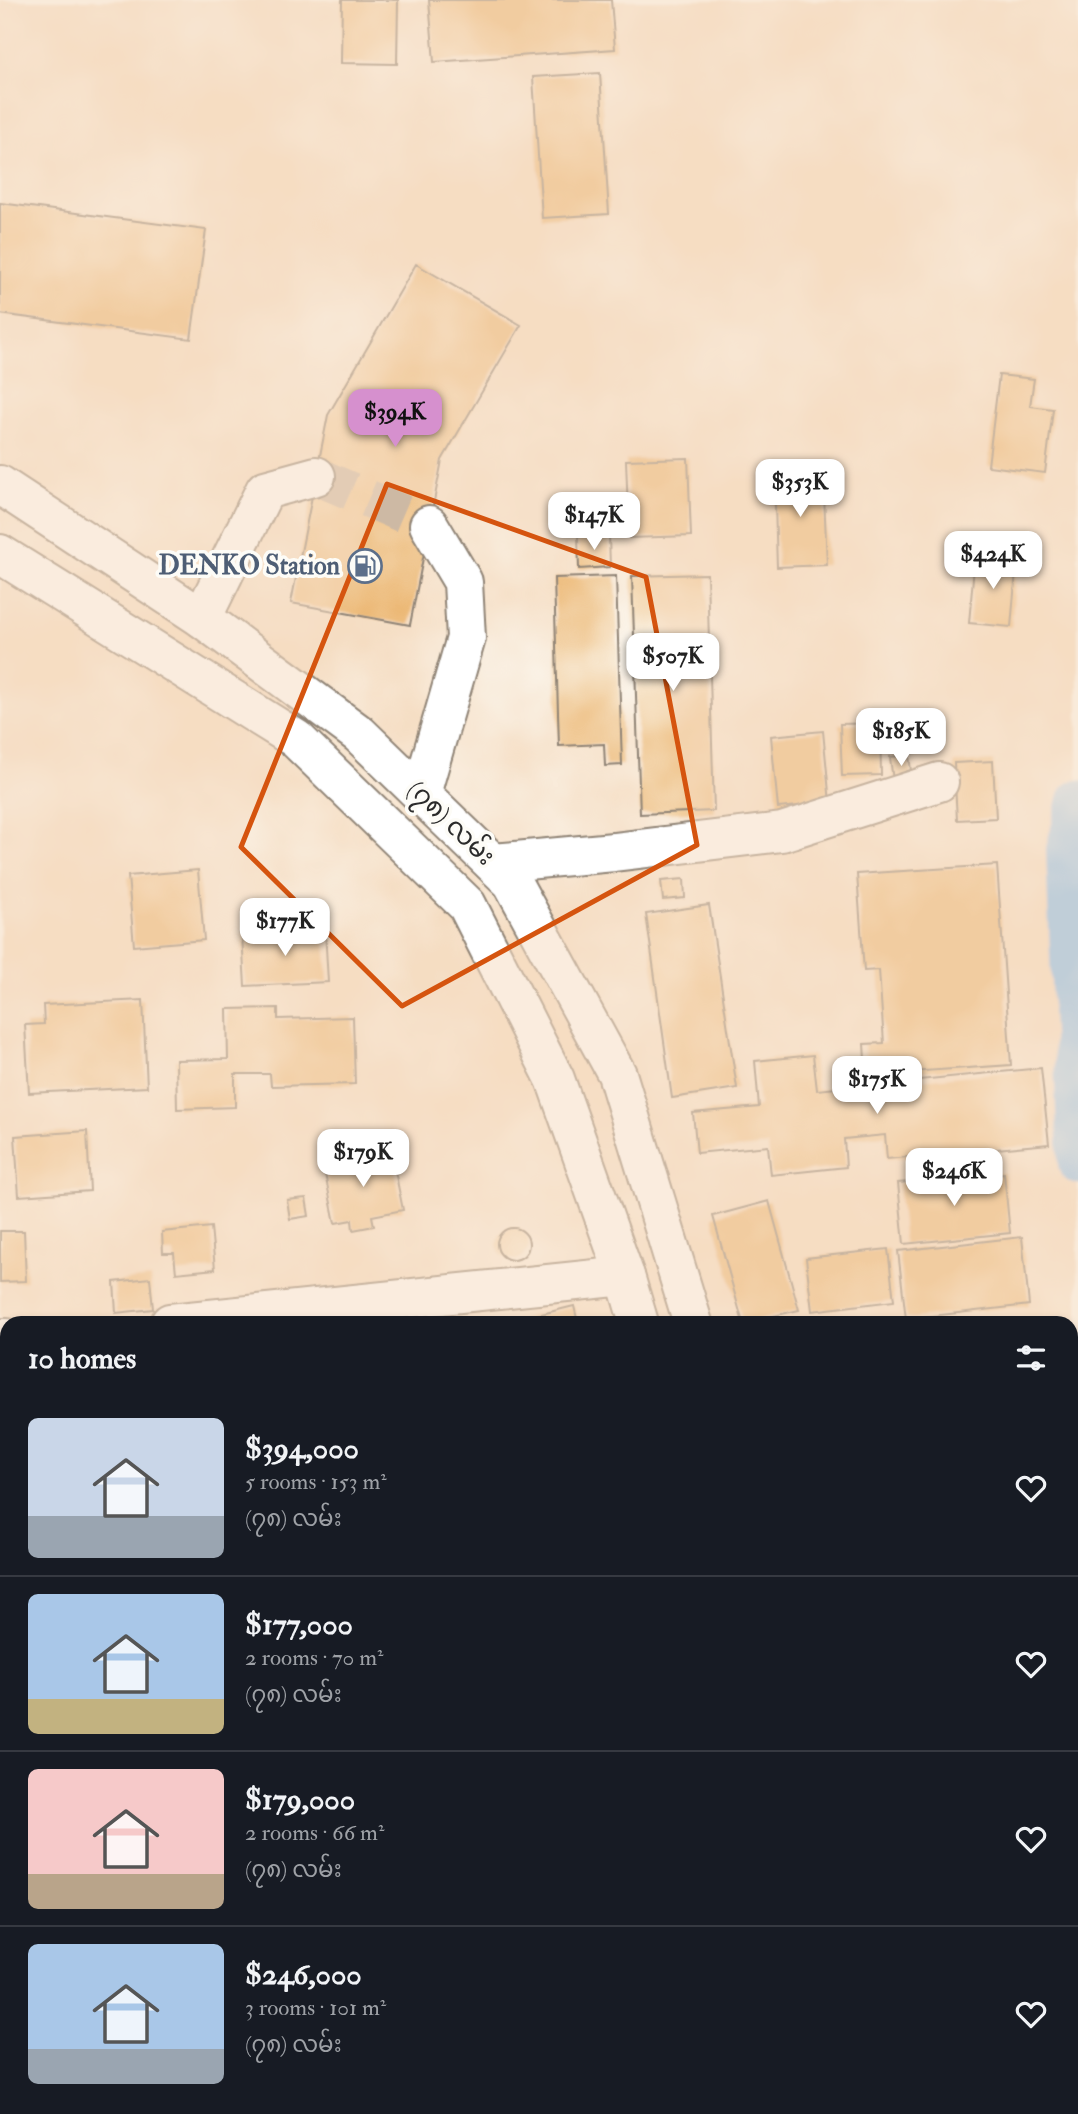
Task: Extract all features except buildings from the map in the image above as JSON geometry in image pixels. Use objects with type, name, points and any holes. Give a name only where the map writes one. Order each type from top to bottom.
[{"type":"main road","points":[[202,618],[265,490],[316,476]]},
{"type":"main road","name":"(၇၈) လမ်း","points":[[0,485],[202,618],[359,734],[512,882],[617,1074],[691,1316]]},
{"type":"main road","points":[[421,794],[466,638],[463,582],[429,525]]},
{"type":"main road","name":"(၇၈) လမ်း","points":[[0,554],[296,740],[467,905],[555,1079],[637,1316]]},
{"type":"main road","points":[[492,863],[782,832],[939,782]]},
{"type":"main road","points":[[315,1316],[437,1310],[625,1276]]},
{"type":"highlighted area","points":[[387,484],[646,577],[697,845],[402,1006],[241,847]]},
{"type":"waterway","points":[[1078,800],[1066,850],[1078,1164]]},
{"type":"tunnel","points":[[316,476],[429,525]]},
{"type":"place","name":"DENKO Station","points":[[365,566]]}]
